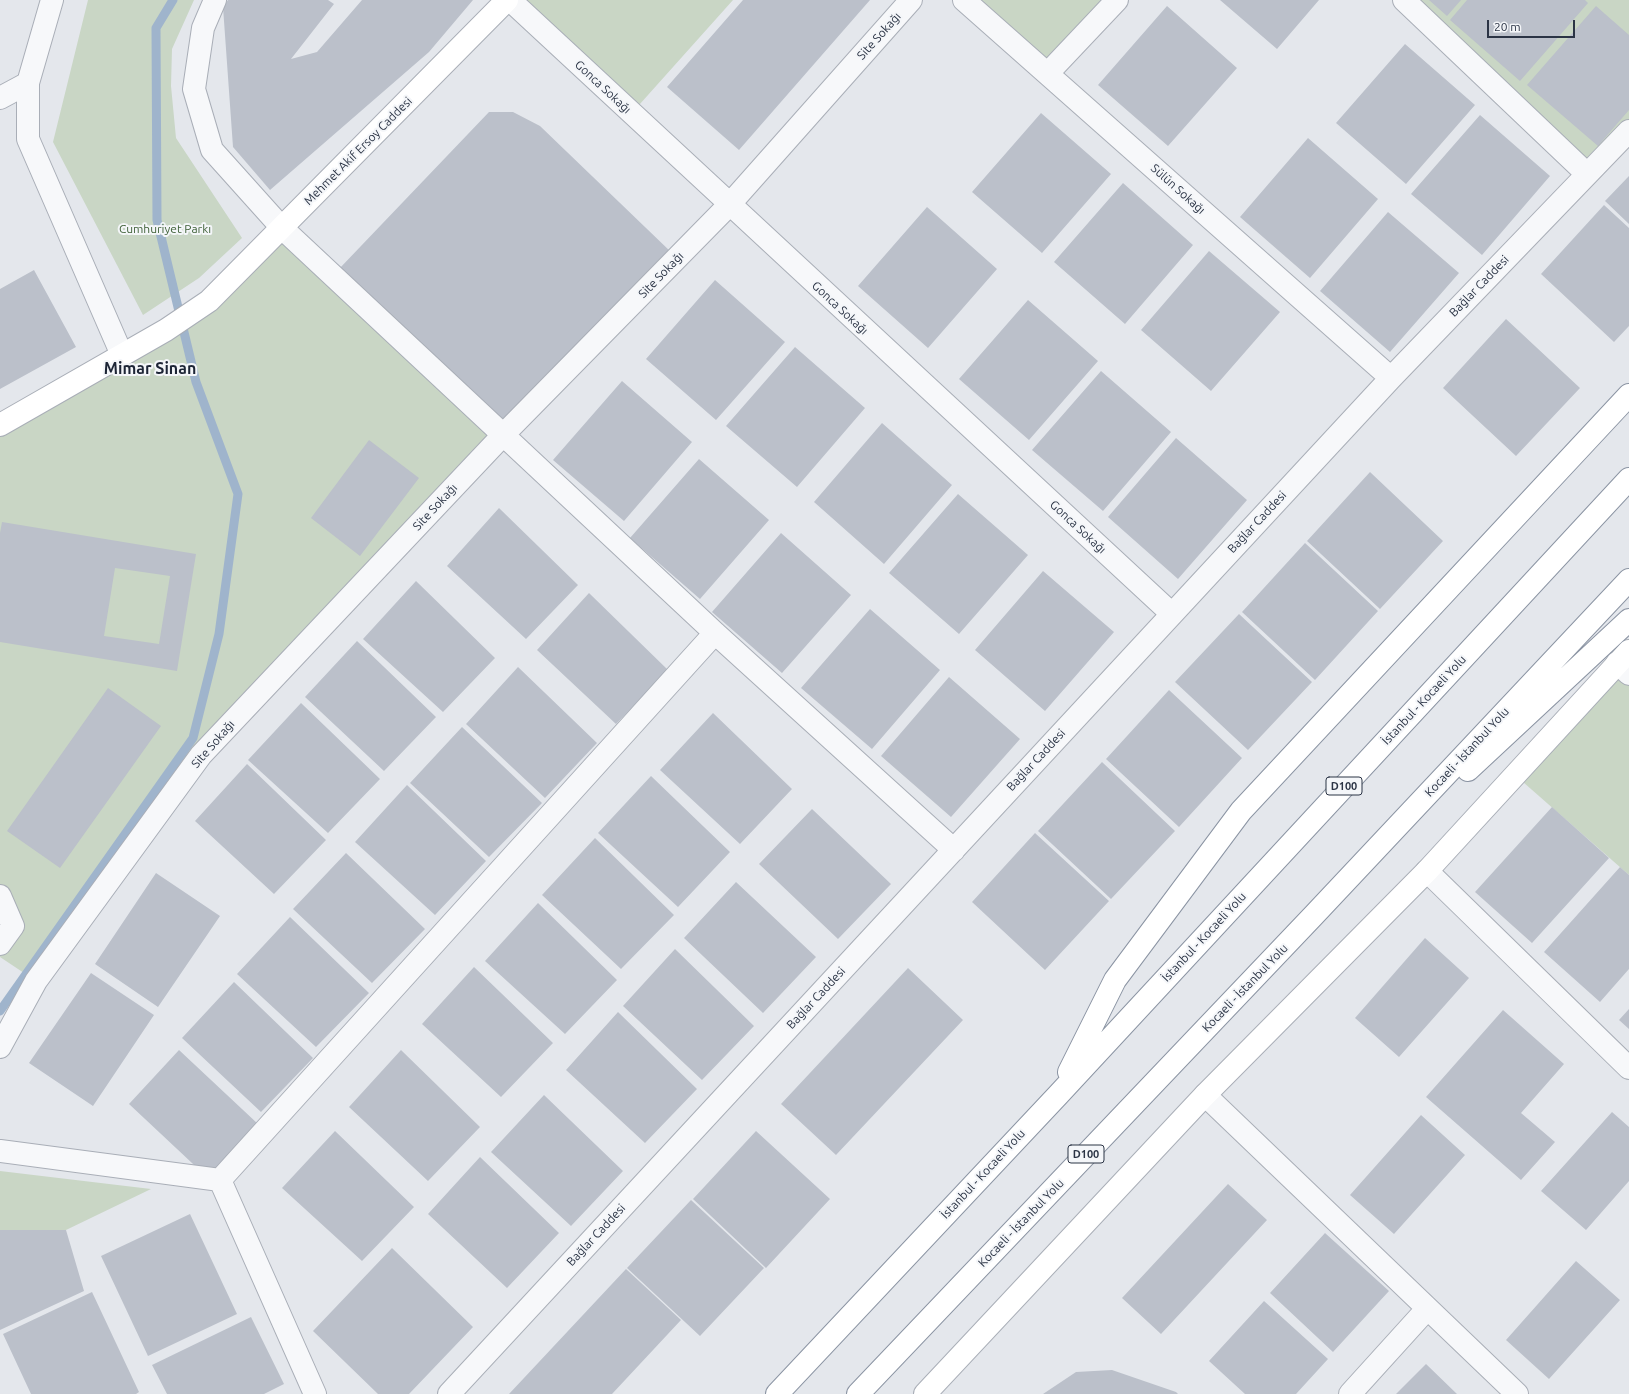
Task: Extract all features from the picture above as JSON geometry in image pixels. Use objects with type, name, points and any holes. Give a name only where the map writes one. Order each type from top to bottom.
[{"type":"main road","name":"Mehmet Akif Ersoy Caddesi","points":[[0,425],[166,330],[209,301],[508,0]]},
{"type":"main road","points":[[1059,1094],[1115,980],[1241,811],[1629,395]]},
{"type":"main road","name":"İstanbul - Kocaeli Yolu","points":[[777,1394],[1059,1094],[1629,479]]},
{"type":"main road","name":"Kocaeli - İstanbul Yolu","points":[[858,1394],[1314,915],[1629,580]]},
{"type":"main road","points":[[1314,915],[1629,620]]},
{"type":"main road","points":[[924,1394],[1205,1095],[1427,871],[1625,663]]},
{"type":"street","points":[[52,0],[28,84],[28,139],[122,355]]},
{"type":"street","points":[[215,0],[203,28],[194,89],[212,150],[282,228],[504,434],[715,633],[954,850]]},
{"type":"street","name":"Gonca Sokağı","points":[[508,0],[1172,614]]},
{"type":"street","name":"Site Sokağı","points":[[0,1047],[36,982],[201,755],[504,434],[729,205],[911,0]]},
{"type":"street","name":"Sülün Sokağı","points":[[964,0],[1391,378]]},
{"type":"street","points":[[1048,73],[1117,0]]},
{"type":"street","points":[[1404,0],[1587,174]]},
{"type":"street","points":[[0,98],[28,84]]},
{"type":"street","name":"Bağlar Caddesi","points":[[449,1394],[1391,378],[1629,131]]},
{"type":"street","points":[[220,1180],[715,633]]},
{"type":"street","points":[[1427,871],[1629,1068]]},
{"type":"street","points":[[0,896],[13,926],[0,944]]},
{"type":"street","points":[[1205,1095],[1517,1394]]},
{"type":"street","points":[[0,1151],[220,1180]]},
{"type":"street","points":[[220,1180],[315,1394]]},
{"type":"street","points":[[1350,1394],[1427,1309]]},
{"type":"green space","name":"Cumhuriyet Parkı","points":[[88,0],[194,0],[172,49],[171,86],[176,138],[242,238],[199,278],[143,315],[53,142]]},
{"type":"green space","points":[[510,0],[733,0],[631,114]]},
{"type":"green space","points":[[964,0],[1117,0],[1048,73]]},
{"type":"green space","points":[[1404,0],[1629,0],[1629,131],[1587,174]]},
{"type":"green space","points":[[282,228],[504,434],[201,755],[36,981],[0,957],[0,944],[13,925],[0,896],[0,425],[166,330]]},
{"type":"green space","points":[[1629,651],[1629,875],[1515,775]]},
{"type":"green space","points":[[0,1171],[151,1189],[66,1230],[0,1230]]},
{"type":"building","points":[[228,0],[328,0],[334,4],[291,59],[317,52],[362,0],[473,0],[429,52],[270,190],[233,147],[223,7]]},
{"type":"building","points":[[743,0],[870,0],[739,150],[667,87]]},
{"type":"building","points":[[1220,0],[1319,0],[1277,49]]},
{"type":"building","points":[[1429,0],[1461,0],[1447,16]]},
{"type":"building","points":[[1467,0],[1585,0],[1588,3],[1520,81],[1450,20]]},
{"type":"building","points":[[1167,6],[1237,68],[1168,146],[1098,85]]},
{"type":"building","points":[[1596,6],[1629,35],[1629,110],[1598,146],[1527,85]]},
{"type":"building","points":[[1405,44],[1475,105],[1406,184],[1336,123]]},
{"type":"building","points":[[489,112],[513,112],[540,126],[672,253],[504,427],[339,269]]},
{"type":"building","points":[[1041,113],[1111,174],[1042,253],[972,192]]},
{"type":"building","points":[[1480,115],[1550,176],[1482,255],[1411,194]]},
{"type":"building","points":[[1308,138],[1378,199],[1310,278],[1240,217]]},
{"type":"building","points":[[1629,176],[1629,224],[1605,201]]},
{"type":"building","points":[[1123,183],[1193,245],[1125,324],[1054,262]]},
{"type":"building","points":[[1604,205],[1629,228],[1629,326],[1614,342],[1541,274]]},
{"type":"building","points":[[927,207],[997,269],[928,348],[858,286]]},
{"type":"building","points":[[1388,212],[1459,273],[1390,352],[1320,291]]},
{"type":"building","points":[[1209,251],[1280,312],[1211,391],[1141,330]]},
{"type":"building","points":[[34,270],[76,347],[0,389],[0,289]]},
{"type":"building","points":[[715,280],[785,342],[716,420],[646,359]]},
{"type":"building","points":[[1028,300],[1098,361],[1029,440],[959,379]]},
{"type":"building","points":[[1506,319],[1580,388],[1516,456],[1443,388]]},
{"type":"building","points":[[795,347],[865,408],[797,487],[726,426]]},
{"type":"building","points":[[1101,371],[1171,432],[1103,511],[1032,450]]},
{"type":"building","points":[[622,381],[692,442],[624,521],[553,460]]},
{"type":"building","points":[[882,423],[952,485],[884,564],[814,502]]},
{"type":"building","points":[[1176,438],[1247,500],[1178,579],[1108,517]]},
{"type":"building","points":[[369,440],[419,478],[360,556],[311,518]]},
{"type":"building","points":[[699,459],[769,520],[700,599],[630,538]]},
{"type":"building","points":[[1370,472],[1443,541],[1380,609],[1307,541]]},
{"type":"building","points":[[958,494],[1028,555],[959,634],[889,573]]},
{"type":"building","points":[[499,508],[578,585],[526,639],[447,566]]},
{"type":"building","points":[[2,522],[196,554],[177,671],[0,642],[0,533]],"holes":[[[115,568],[170,576],[159,644],[104,636]]]},
{"type":"building","points":[[781,533],[851,595],[782,673],[712,612]]},
{"type":"building","points":[[1305,543],[1378,611],[1315,680],[1242,612]]},
{"type":"building","points":[[1043,571],[1114,632],[1045,711],[975,650]]},
{"type":"building","points":[[416,581],[495,658],[443,712],[363,639]]},
{"type":"building","points":[[589,593],[668,670],[616,724],[537,650]]},
{"type":"building","points":[[870,609],[940,670],[872,749],[801,688]]},
{"type":"building","points":[[1239,614],[1312,682],[1248,750],[1175,682]]},
{"type":"building","points":[[357,641],[436,717],[384,771],[305,697]]},
{"type":"building","points":[[518,667],[597,743],[545,798],[466,724]]},
{"type":"building","points":[[949,677],[1020,739],[951,817],[881,756]]},
{"type":"building","points":[[108,688],[161,726],[60,868],[7,831]]},
{"type":"building","points":[[1169,690],[1242,758],[1179,827],[1106,759]]},
{"type":"building","points":[[301,703],[380,779],[328,833],[248,760]]},
{"type":"building","points":[[713,713],[792,789],[740,844],[660,770]]},
{"type":"building","points":[[462,727],[542,803],[489,857],[410,783]]},
{"type":"building","points":[[1102,762],[1175,831],[1111,899],[1038,831]]},
{"type":"building","points":[[247,764],[326,840],[274,894],[195,821]]},
{"type":"building","points":[[651,776],[730,852],[678,907],[598,833]]},
{"type":"building","points":[[407,785],[486,861],[435,915],[355,842]]},
{"type":"building","points":[[1552,807],[1609,858],[1532,943],[1475,892]]},
{"type":"building","points":[[812,809],[891,884],[838,939],[759,864]]},
{"type":"building","points":[[1035,833],[1109,901],[1045,970],[972,902]]},
{"type":"building","points":[[595,838],[674,915],[621,969],[542,895]]},
{"type":"building","points":[[346,853],[425,929],[372,983],[293,909]]},
{"type":"building","points":[[1620,867],[1629,875],[1629,969],[1600,1002],[1544,952]]},
{"type":"building","points":[[156,873],[220,916],[158,1007],[95,964]]},
{"type":"building","points":[[736,882],[816,957],[763,1013],[684,938]]},
{"type":"building","points":[[538,903],[617,980],[565,1034],[485,961]]},
{"type":"building","points":[[290,917],[369,993],[316,1047],[237,974]]},
{"type":"building","points":[[1425,938],[1469,978],[1399,1057],[1355,1018]]},
{"type":"building","points":[[675,949],[754,1026],[702,1080],[623,1006]]},
{"type":"building","points":[[474,967],[553,1043],[501,1097],[422,1024]]},
{"type":"building","points":[[908,968],[963,1020],[836,1155],[781,1104]]},
{"type":"building","points":[[91,973],[154,1015],[93,1106],[29,1063]]},
{"type":"building","points":[[234,982],[313,1058],[261,1112],[182,1038]]},
{"type":"building","points":[[1629,1009],[1629,1029],[1619,1020]]},
{"type":"building","points":[[1503,1010],[1564,1064],[1521,1113],[1555,1142],[1521,1180],[1426,1097]]},
{"type":"building","points":[[618,1012],[697,1089],[645,1143],[566,1070]]},
{"type":"building","points":[[179,1050],[258,1124],[208,1178],[129,1104]]},
{"type":"building","points":[[401,1050],[480,1127],[428,1181],[349,1107]]},
{"type":"building","points":[[544,1095],[623,1171],[571,1226],[491,1152]]},
{"type":"building","points":[[1612,1112],[1629,1127],[1629,1181],[1586,1230],[1541,1191]]},
{"type":"building","points":[[1421,1115],[1465,1155],[1394,1234],[1350,1195]]},
{"type":"building","points":[[335,1131],[414,1207],[362,1261],[282,1188]]},
{"type":"building","points":[[756,1131],[830,1199],[766,1268],[693,1199]]},
{"type":"building","points":[[480,1157],[559,1233],[507,1288],[428,1214]]},
{"type":"building","points":[[1228,1184],[1267,1220],[1161,1334],[1122,1298]]},
{"type":"building","points":[[691,1200],[764,1268],[700,1336],[627,1268]]},
{"type":"building","points":[[190,1214],[237,1314],[148,1356],[101,1256]]},
{"type":"building","points":[[0,1230],[66,1230],[84,1291],[0,1330]]},
{"type":"building","points":[[1325,1233],[1389,1291],[1333,1352],[1270,1293]]},
{"type":"building","points":[[392,1248],[473,1327],[409,1394],[378,1394],[313,1331]]},
{"type":"building","points":[[1576,1261],[1620,1300],[1549,1379],[1506,1340]]},
{"type":"building","points":[[626,1269],[681,1320],[612,1394],[509,1394]]},
{"type":"building","points":[[92,1292],[139,1392],[136,1394],[31,1394],[3,1334]]},
{"type":"building","points":[[1264,1301],[1328,1359],[1296,1394],[1245,1394],[1209,1361]]},
{"type":"building","points":[[251,1317],[284,1384],[264,1394],[167,1394],[152,1365]]},
{"type":"building","points":[[1426,1364],[1457,1394],[1396,1394]]},
{"type":"building","points":[[1112,1370],[1178,1394],[1043,1394],[1076,1372]]},
{"type":"waterway","points":[[0,1011],[193,738],[219,634],[238,494],[196,382],[157,220],[156,28],[173,0]]},
{"type":"district","name":"Mimar Sinan","points":[[150,369]]}]
